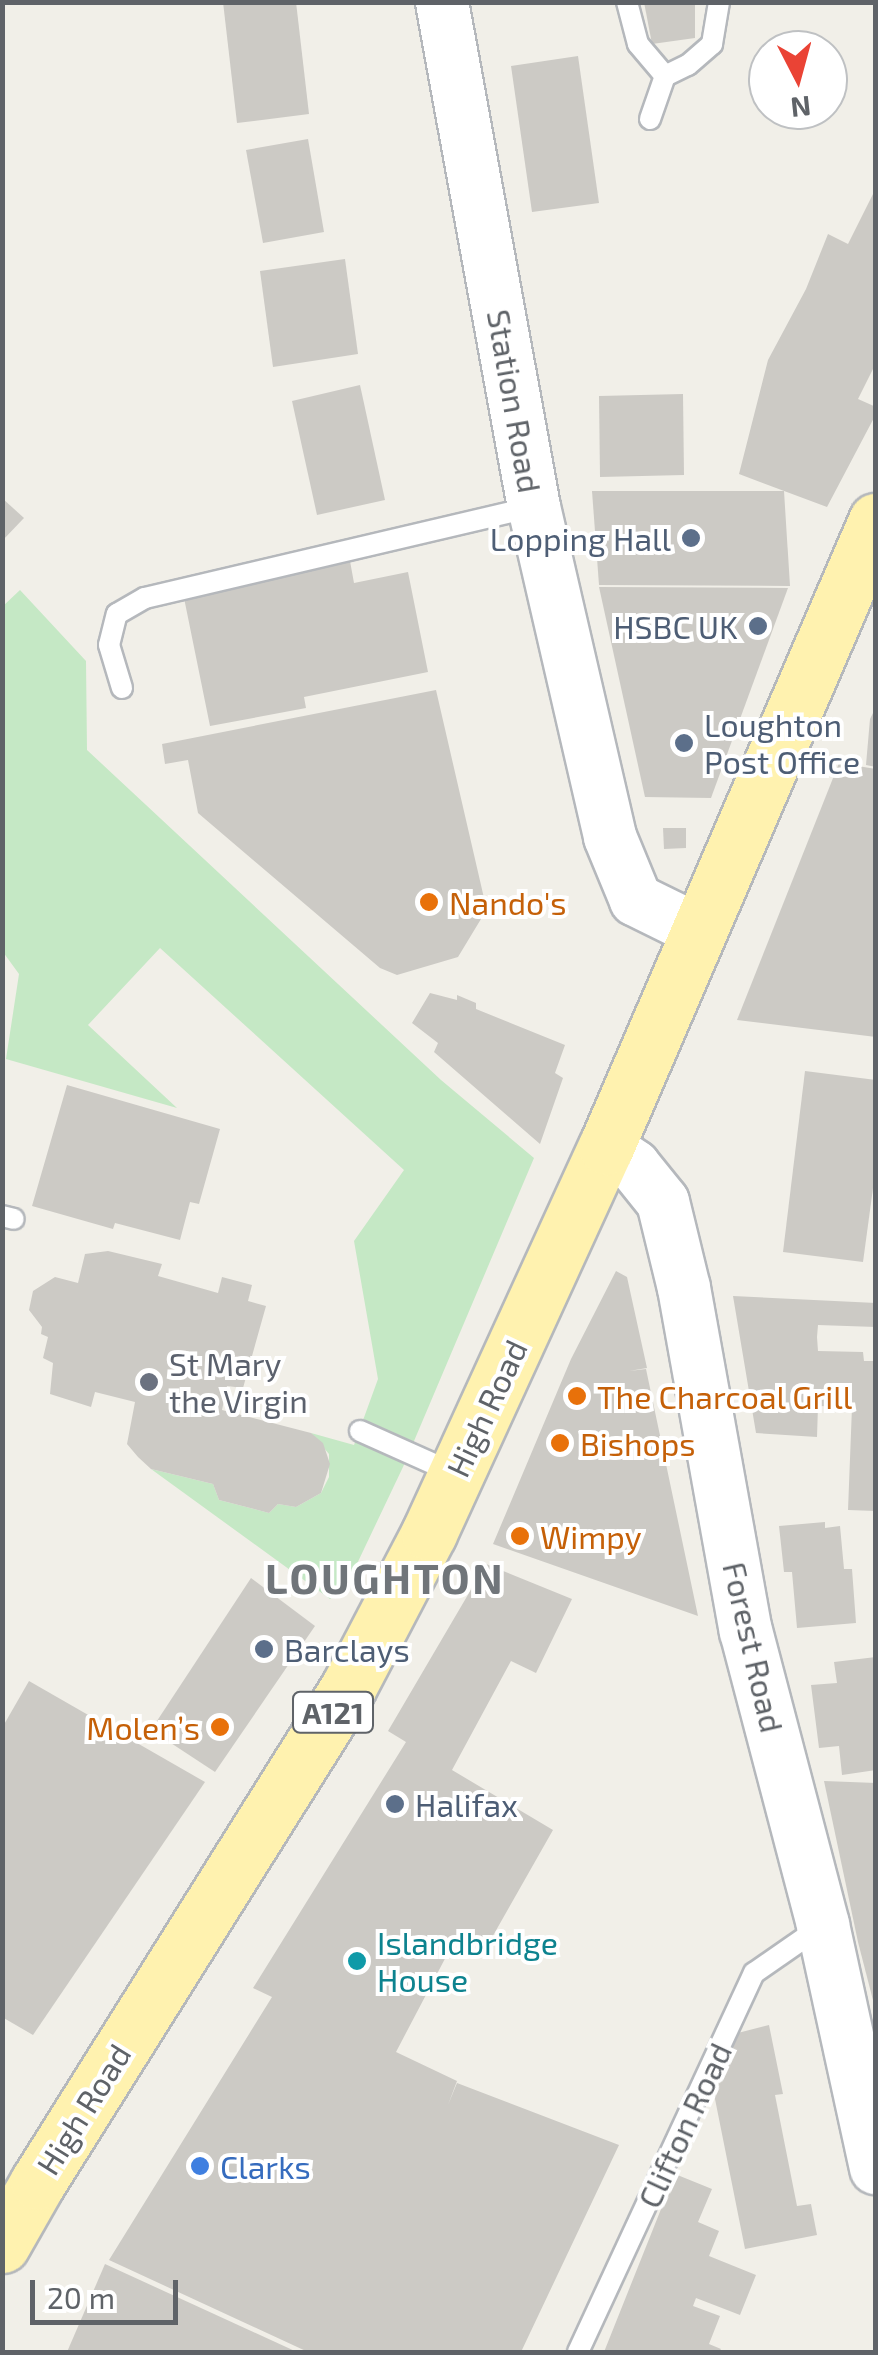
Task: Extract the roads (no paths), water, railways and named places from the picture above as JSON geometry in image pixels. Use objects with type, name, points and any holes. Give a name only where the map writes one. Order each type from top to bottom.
[{"type":"main road","name":"High Road","points":[[2,2245],[348,1688],[456,1474],[606,1147],[876,521]]},
{"type":"street","name":"Station Road","points":[[442,2],[534,506],[610,838],[636,900],[699,932]]},
{"type":"street","name":"Forest Road","points":[[606,1147],[634,1166],[664,1202],[684,1288],[746,1631],[823,1925],[876,2168]]},
{"type":"lane","points":[[627,2],[638,44],[665,76]]},
{"type":"lane","points":[[650,118],[665,76],[688,65],[712,44],[718,2]]},
{"type":"lane","points":[[122,688],[109,645],[117,614],[144,598],[534,506]]},
{"type":"lane","points":[[360,1431],[456,1474]]},
{"type":"lane","name":"Clifton Road","points":[[578,2352],[754,1973],[823,1925]]},
{"type":"place","name":"Lopping Hall","points":[[691,538]]},
{"type":"place","name":"HSBC UK","points":[[758,626]]},
{"type":"place","name":"Loughton Post Office","points":[[684,743]]},
{"type":"place","name":"Nando's","points":[[429,902]]},
{"type":"place","name":"St Mary the Virgin","points":[[149,1382]]},
{"type":"place","name":"The Charcoal Grill","points":[[577,1396]]},
{"type":"place","name":"Bishops","points":[[560,1443]]},
{"type":"place","name":"Wimpy","points":[[520,1536]]},
{"type":"place","name":"Barclays","points":[[264,1649]]},
{"type":"place","name":"Molen’s","points":[[220,1727]]},
{"type":"place","name":"Halifax","points":[[395,1804]]},
{"type":"place","name":"Islandbridge House","points":[[357,1961]]},
{"type":"place","name":"Clarks","points":[[200,2166]]},
{"type":"district","name":"LOUGHTON","points":[[385,1577]]}]
